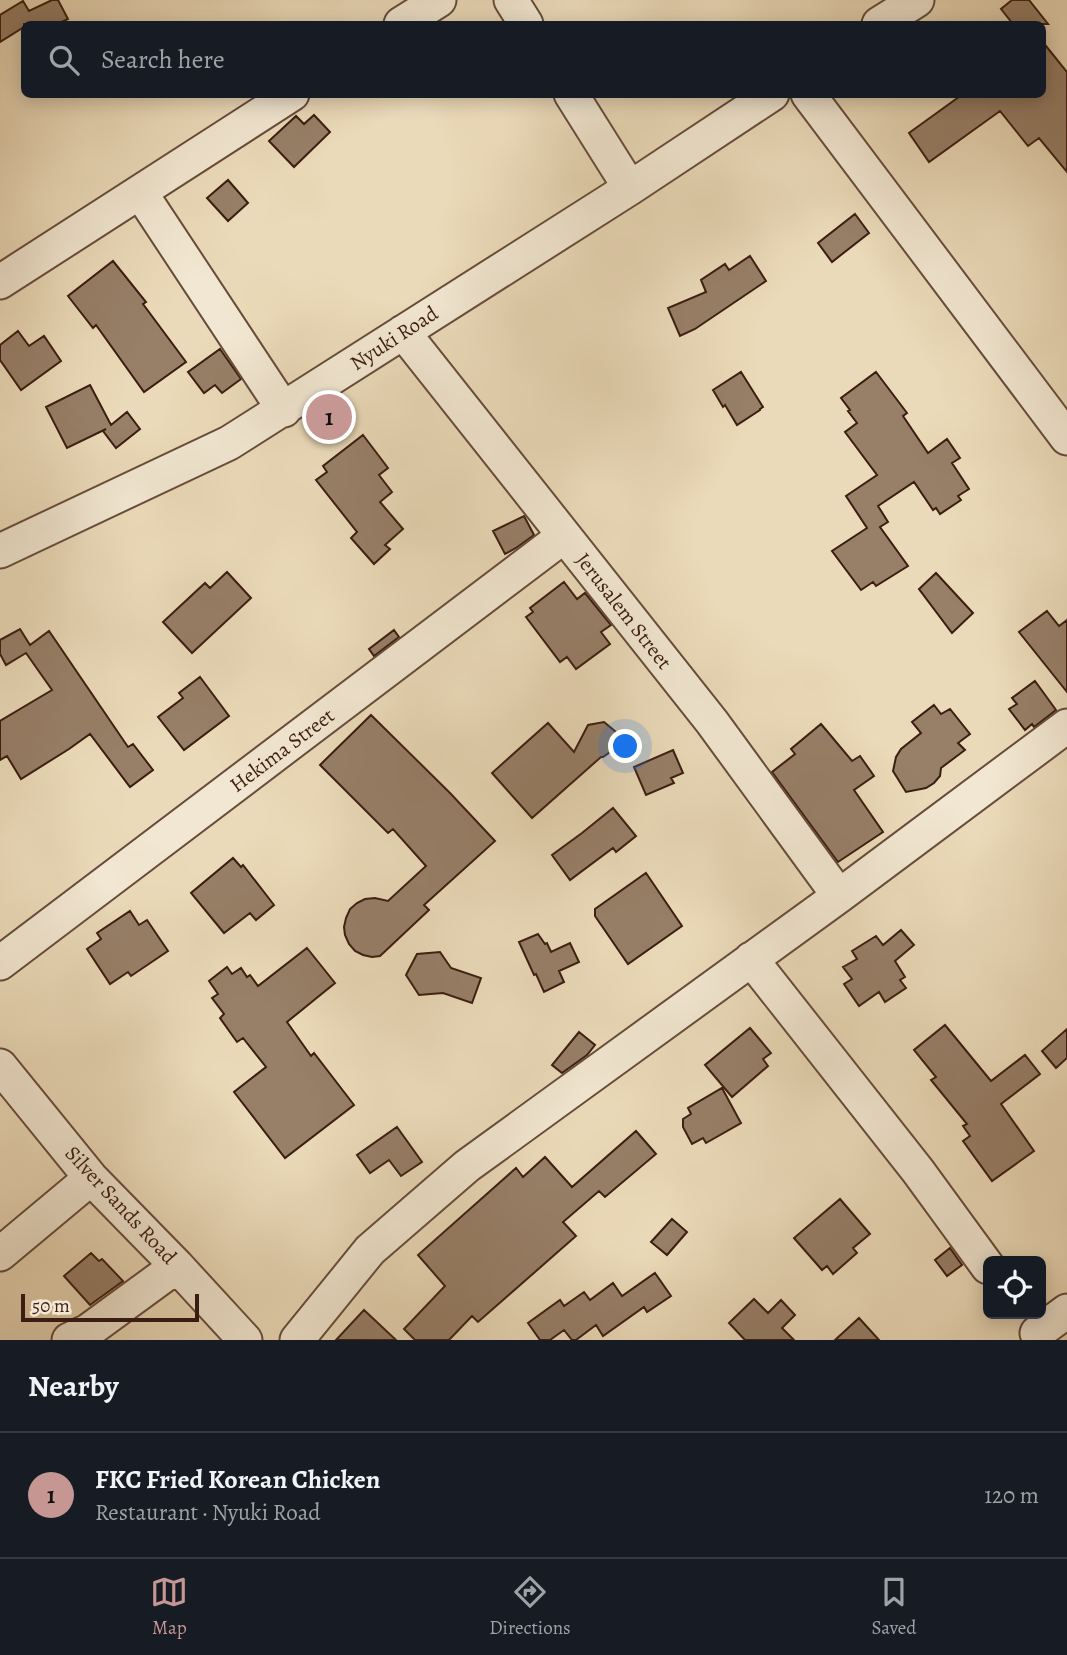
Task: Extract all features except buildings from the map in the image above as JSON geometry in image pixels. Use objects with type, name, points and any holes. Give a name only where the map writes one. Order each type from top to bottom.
[{"type":"street","points":[[406,21],[439,0]]},
{"type":"street","points":[[511,0],[524,21]]},
{"type":"street","points":[[884,21],[917,0]]},
{"type":"street","points":[[0,282],[286,98]]},
{"type":"street","points":[[574,98],[630,188]]},
{"type":"street","name":"Nyuki Road","points":[[0,551],[229,443],[630,188],[766,98]]},
{"type":"street","points":[[811,98],[1067,438]]},
{"type":"street","points":[[140,192],[284,410]]},
{"type":"street","name":"Jerusalem Street","points":[[403,332],[712,722],[839,896]]},
{"type":"street","name":"Hekima Street","points":[[0,963],[564,536]]},
{"type":"street","points":[[297,1340],[370,1250],[467,1166],[839,896],[1067,726]]},
{"type":"street","points":[[751,959],[918,1171],[983,1260]]},
{"type":"street","name":"Silver Sands Road","points":[[0,1066],[91,1178],[245,1340]]},
{"type":"street","points":[[0,1254],[91,1178]]},
{"type":"street","points":[[69,1340],[88,1331],[177,1266]]},
{"type":"street","points":[[1034,1329],[1067,1311]]},
{"type":"place","name":"FKC Fried Korean Chicken","points":[[329,417]]}]
